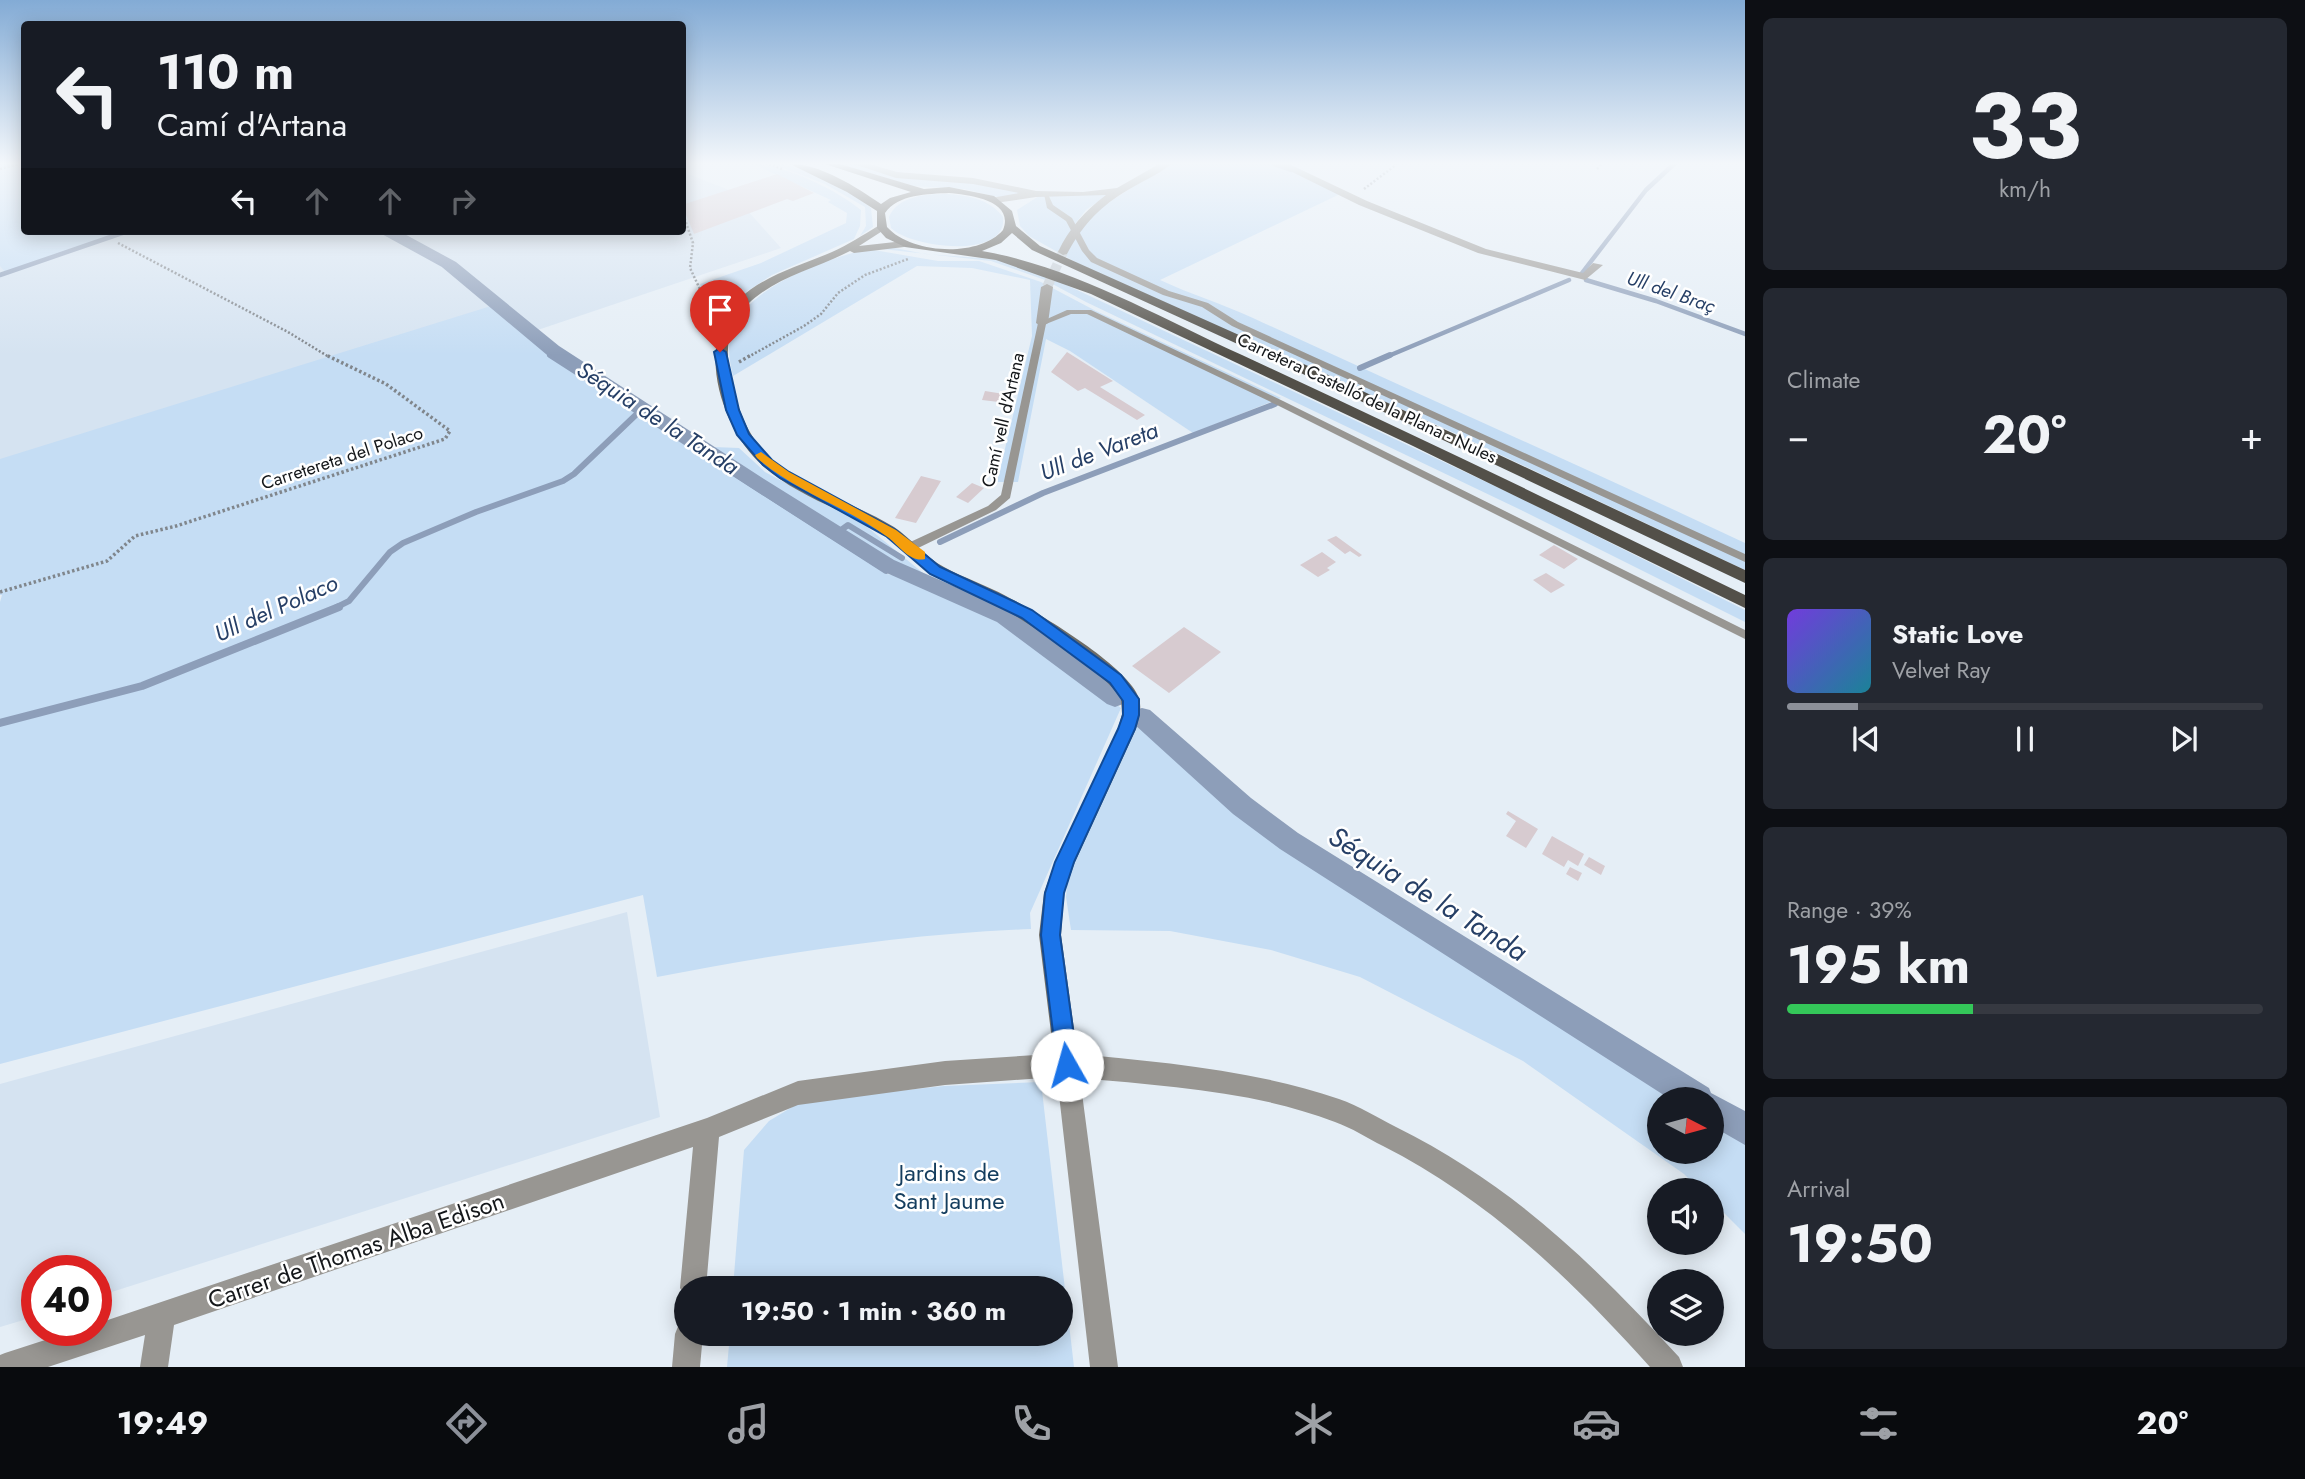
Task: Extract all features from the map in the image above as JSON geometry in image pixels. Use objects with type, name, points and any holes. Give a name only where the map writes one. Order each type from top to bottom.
[{"type":"main road","points":[[882,228],[904,244],[933,251],[988,246],[1004,238],[1013,228]]},
{"type":"main road","name":"Carretera Castelló de la Plana - Nules","points":[[1013,228],[1037,248],[1078,268],[1321,377],[1745,577]]},
{"type":"main road","name":"Carretera Castelló de la Plana - Nules","points":[[965,250],[1024,264],[1115,302],[1376,423],[1745,602]]},
{"type":"street","points":[[882,228],[837,253],[786,273],[763,287],[732,316],[724,332],[720,352],[723,372],[733,410],[744,435],[767,463],[784,475],[880,526],[910,547],[935,570],[1027,614],[1115,679],[1131,699],[1131,715],[1126,729],[1065,862],[1054,893],[1050,935],[1104,1367]]},
{"type":"street","points":[[1063,252],[1075,228]]},
{"type":"street","points":[[1425,228],[1482,251],[1585,277],[1597,265]]},
{"type":"street","points":[[837,253],[870,246],[904,244]]},
{"type":"street","name":"Camí vell d'Artana","points":[[1042,323],[1046,287]]},
{"type":"street","name":"Carrer de Thomas Alba Edison","points":[[5,1367],[707,1130],[798,1093],[945,1073],[1067,1065],[1178,1075],[1253,1087],[1339,1111],[1434,1159],[1526,1224],[1600,1292],[1669,1367]]},
{"type":"street","points":[[694,1276],[707,1130]]},
{"type":"street","points":[[154,1367],[162,1316]]},
{"type":"street","points":[[686,1367],[688,1346]]},
{"type":"lane","points":[[1075,228],[1086,251],[1109,269],[1166,293],[1205,305],[1235,324],[1559,470],[1745,558]]},
{"type":"lane","points":[[1042,323],[1070,312],[1096,314],[1745,635]]},
{"type":"lane","name":"Camí vell d'Artana","points":[[910,547],[992,508],[1006,496],[1042,323]]},
{"type":"path","points":[[688,228],[693,243],[690,268],[708,312],[724,332]]},
{"type":"path","name":"Carretereta del Polaco","points":[[0,592],[107,561],[135,536],[176,526],[416,450],[444,439],[450,431],[387,384],[341,364],[288,331],[118,243]]},
{"type":"path","points":[[723,372],[804,326],[821,314],[838,293],[865,275],[915,256]]},
{"type":"shaded area","points":[[0,228],[21,228],[21,235],[686,235],[686,228],[763,228],[781,248],[0,511]]},
{"type":"shaded area","points":[[627,912],[660,1117],[112,1292],[112,1255],[21,1255],[21,1321],[0,1327],[0,1084]]},
{"type":"green space","points":[[0,228],[21,228],[21,235],[115,235],[6,273],[0,266]]},
{"type":"green space","points":[[836,228],[859,228],[854,239],[772,275],[746,292],[718,321],[700,284],[761,263]]},
{"type":"green space","points":[[891,228],[1001,228],[990,240],[975,245],[956,246],[918,241]]},
{"type":"green space","points":[[1022,228],[1269,228],[1160,280],[1253,318],[1745,543],[1745,570],[1448,430],[1077,263],[1029,236]]},
{"type":"green space","points":[[890,247],[922,253],[882,249]]},
{"type":"green space","points":[[868,249],[938,261],[979,261],[1041,282],[1096,311],[1281,398],[1193,433],[1070,351],[1046,339],[1018,482],[997,482],[1032,336],[1030,280],[972,268],[917,266],[733,376],[729,350],[731,334],[739,317],[753,302],[789,277]]},
{"type":"green space","points":[[932,254],[995,259],[1060,282],[1516,496],[1745,610],[1745,622],[1521,510],[1045,280],[991,261]]},
{"type":"green space","points":[[491,306],[550,357],[887,574],[900,576],[992,616],[1015,629],[1121,708],[1030,913],[1031,929],[937,935],[843,946],[657,977],[643,895],[0,1064],[0,459]]},
{"type":"green space","points":[[713,447],[739,448],[765,472],[866,526],[929,578],[818,518]]},
{"type":"green space","points":[[1137,723],[1246,818],[1305,859],[1666,1087],[1647,1087],[1647,1148],[1523,1061],[1360,977],[1271,950],[1170,931],[1071,930],[1066,897],[1068,874]]},
{"type":"green space","name":"Jardins de Sant Jaume","points":[[1041,1082],[1063,1276],[734,1276],[744,1150],[769,1121],[802,1101],[944,1086]]},
{"type":"green space","points":[[1724,1124],[1745,1137],[1745,1234],[1724,1213],[1724,1178],[1688,1178],[1670,1164],[1724,1164]]},
{"type":"green space","name":"Jardins de Sant Jaume","points":[[729,1346],[1072,1346],[1074,1367],[727,1367]]},
{"type":"building","points":[[691,228],[710,228],[694,234]]},
{"type":"building","points":[[1067,352],[1113,381],[1100,387],[1145,415],[1137,420],[1085,388],[1078,391],[1051,372]]},
{"type":"building","points":[[985,391],[1010,395],[1007,403],[982,400]]},
{"type":"building","points":[[921,476],[941,481],[916,523],[895,518]]},
{"type":"building","points":[[972,483],[984,488],[968,503],[956,497]]},
{"type":"building","points":[[1336,536],[1362,555],[1359,557],[1350,551],[1345,554],[1327,540]]},
{"type":"building","points":[[1554,545],[1578,559],[1564,569],[1539,555]]},
{"type":"building","points":[[1322,552],[1336,562],[1327,568],[1330,570],[1318,577],[1300,565]]},
{"type":"building","points":[[1546,573],[1565,585],[1551,593],[1533,580]]},
{"type":"building","points":[[1184,627],[1221,652],[1169,693],[1132,666]]},
{"type":"building","points":[[1508,811],[1538,829],[1526,848],[1506,836],[1516,821],[1506,814]]},
{"type":"building","points":[[1552,836],[1584,854],[1578,866],[1568,860],[1564,867],[1542,854]]},
{"type":"building","points":[[1589,857],[1605,866],[1601,875],[1584,865]]},
{"type":"building","points":[[1570,867],[1582,873],[1578,881],[1566,874]]},
{"type":"waterway","points":[[1582,273],[1617,228]]},
{"type":"waterway","points":[[0,275],[116,235]]},
{"type":"waterway","points":[[388,235],[443,265],[553,357]]},
{"type":"waterway","name":"Séquia de la Tanda","points":[[396,235],[451,265],[553,349],[757,483],[887,565],[1005,617],[1115,698]]},
{"type":"waterway","name":"Ull de Vareta","points":[[1386,357],[1569,280]]},
{"type":"waterway","name":"Ull del Braç","points":[[1586,280],[1656,301],[1745,334]]},
{"type":"waterway","name":"Ull de Vareta","points":[[1360,368],[1390,355]]},
{"type":"waterway","points":[[553,357],[639,412]]},
{"type":"waterway","name":"Ull de Vareta","points":[[940,542],[1043,493],[1275,404]]},
{"type":"waterway","name":"Ull del Polaco","points":[[639,412],[642,409]]},
{"type":"waterway","name":"Ull del Polaco","points":[[335,608],[349,601],[390,552],[403,543],[476,512],[563,481],[574,474],[639,412]]},
{"type":"waterway","points":[[639,412],[886,571],[894,568]]},
{"type":"waterway","name":"Ull de Vareta","points":[[837,533],[848,525],[902,558]]},
{"type":"waterway","name":"Ull del Polaco","points":[[0,723],[142,686],[339,607]]},
{"type":"waterway","name":"Séquia de la Tanda","points":[[1142,717],[1242,806],[1289,841],[1679,1087]]},
{"type":"waterway","name":"Séquia de la Tanda","points":[[1724,1116],[1745,1129]]},
{"type":"tunnel","points":[[1047,287],[1063,252]]},
{"type":"slow traffic","points":[[761,455],[784,475],[846,506],[891,533],[920,556]]},
{"type":"route","points":[[720,352],[733,410],[744,435],[767,463],[891,533],[935,570],[1027,614],[1115,679],[1131,699],[1131,715],[1126,729],[1065,862],[1054,893],[1050,935],[1067,1065]]}]
